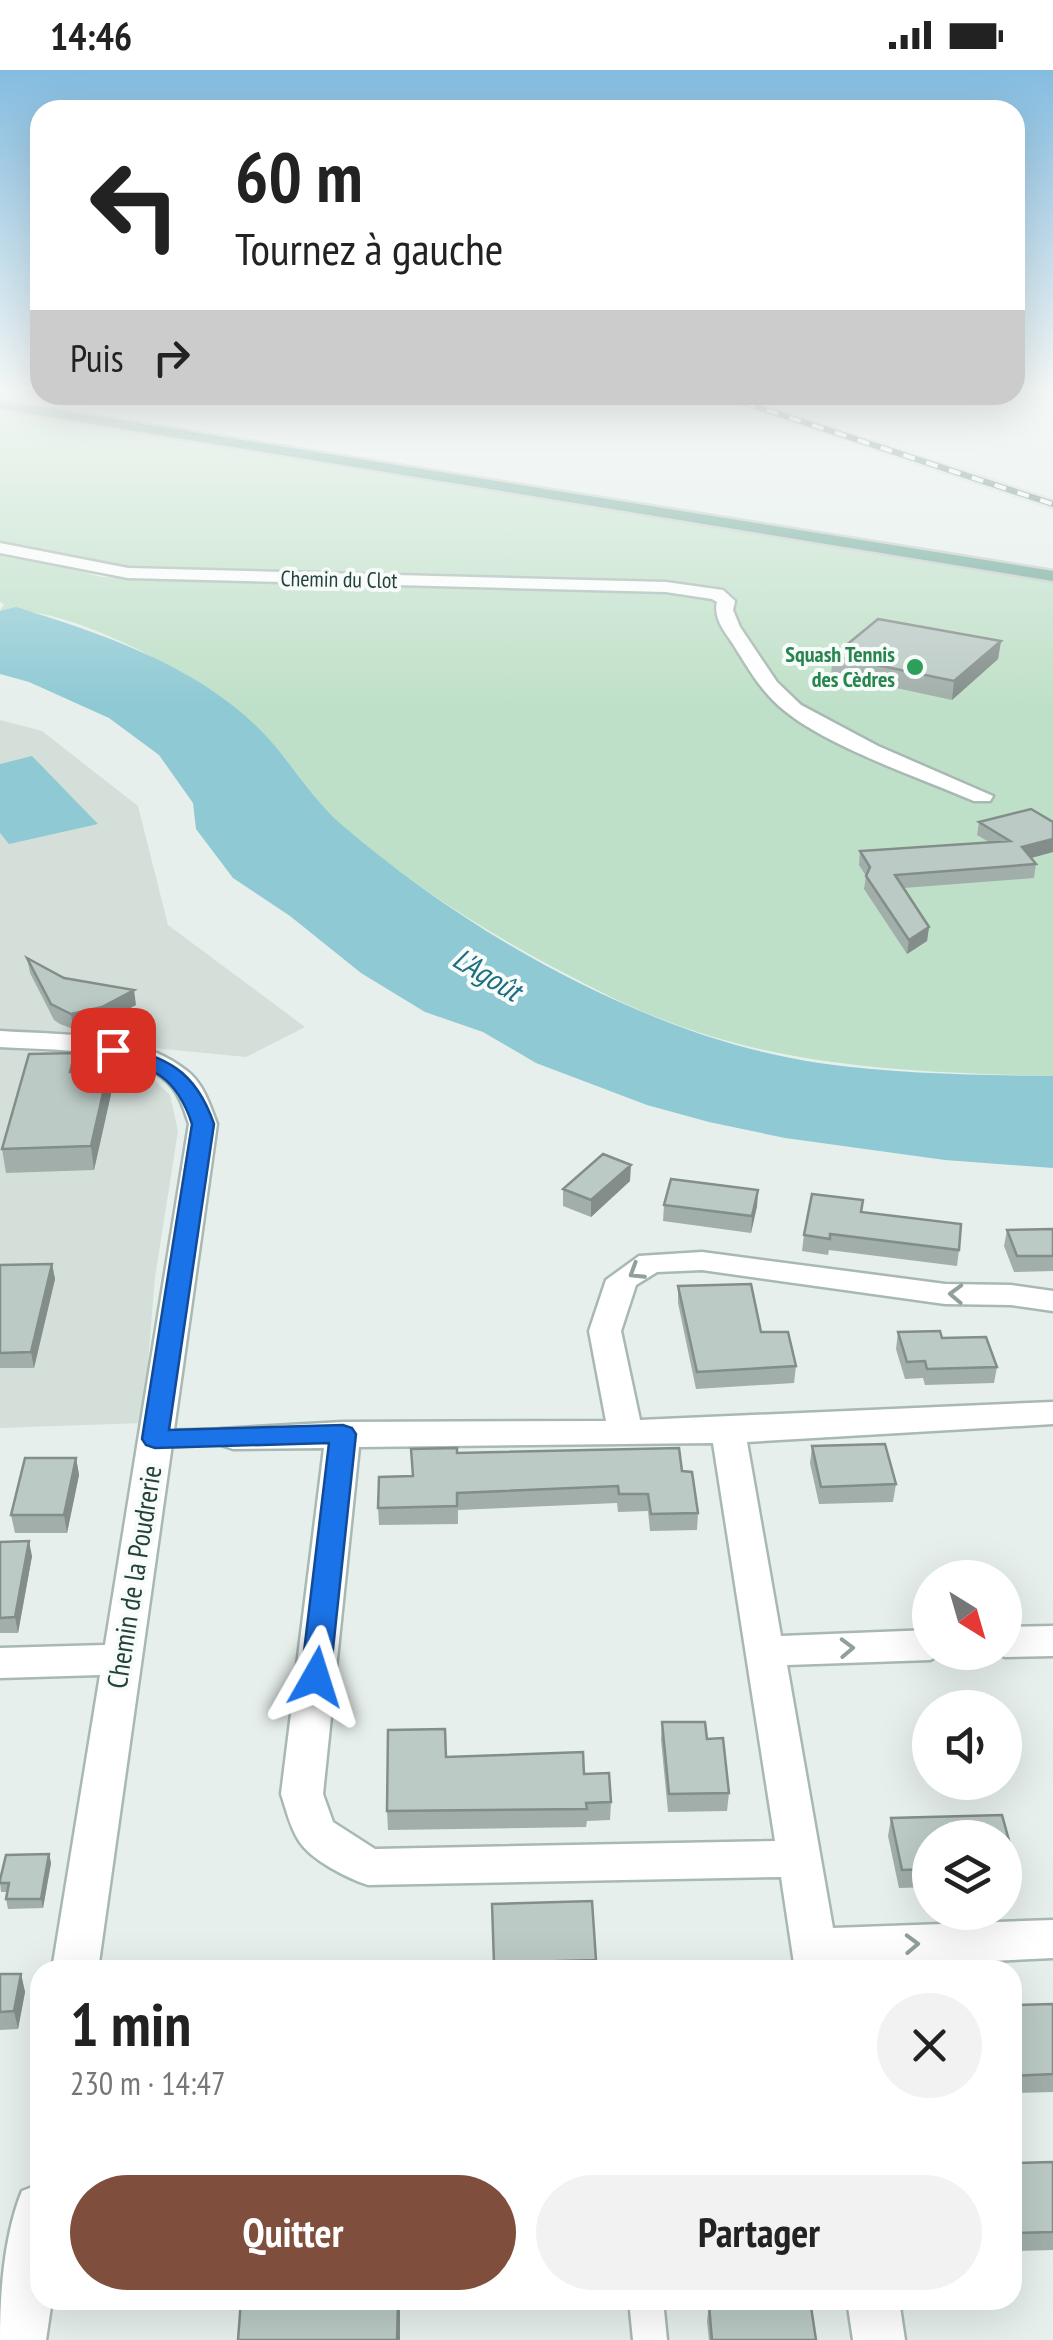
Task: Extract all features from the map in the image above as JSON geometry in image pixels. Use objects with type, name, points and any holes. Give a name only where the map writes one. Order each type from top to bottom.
[{"type":"main road","points":[[551,494],[1053,576]]},
{"type":"street","name":"Chemin du Clot","points":[[0,548],[128,573],[681,588],[710,598],[724,610],[730,627],[770,686],[794,710],[872,750],[982,796]]},
{"type":"street","name":"Chemin de la Poudrerie","points":[[0,1039],[113,1050],[151,1061],[179,1078],[195,1100],[203,1124],[77,1960]]},
{"type":"street","points":[[624,1432],[622,1400],[610,1368],[605,1331],[622,1280],[650,1263],[702,1261],[944,1294],[1012,1295],[1053,1301]]},
{"type":"street","points":[[234,1437],[728,1431],[1053,1413]]},
{"type":"street","points":[[728,1431],[816,1959],[1053,1939]]},
{"type":"street","points":[[343,1434],[302,1794],[316,1833],[368,1867],[800,1859]]},
{"type":"street","points":[[1022,1642],[1053,1641]]},
{"type":"street","points":[[765,1650],[912,1646]]},
{"type":"street","points":[[0,1663],[121,1658]]},
{"type":"street","points":[[20,2340],[30,2274]]},
{"type":"street","points":[[875,2310],[880,2340]]},
{"type":"lane","points":[[155,1439],[234,1437]]},
{"type":"lane","points":[[647,2310],[650,2340]]},
{"type":"shaded area","points":[[1004,494],[1041,494],[1053,498],[1053,510]]},
{"type":"shaded area","points":[[0,720],[42,731],[138,806],[168,925],[305,1027],[246,1057],[0,1033]]},
{"type":"shaded area","points":[[0,1047],[99,1058],[141,1068],[170,1095],[178,1131],[155,1277],[143,1423],[0,1428]]},
{"type":"green space","points":[[0,494],[511,494],[1053,582],[1053,1076],[938,1072],[826,1061],[717,1038],[609,996],[504,939],[403,874],[341,825],[268,738],[215,695],[103,634],[30,612],[0,611],[4,604],[0,602],[0,551],[102,577],[646,590],[136,569],[71,560],[0,541]]},
{"type":"water","name":"L'Agoût","points":[[16,607],[152,656],[214,692],[269,739],[342,825],[392,866],[505,942],[628,1006],[691,1031],[819,1063],[906,1072],[1053,1076],[1053,1168],[945,1160],[785,1138],[709,1122],[647,1105],[536,1063],[483,1032],[425,1012],[361,973],[290,916],[233,878],[196,829],[193,803],[159,755],[109,718],[29,682],[0,674],[0,611]]},
{"type":"water","points":[[32,756],[98,824],[9,844],[0,833],[0,764]]},
{"type":"building","points":[[878,619],[1001,641],[954,681],[833,656]]},
{"type":"building","points":[[1031,809],[1053,822],[1053,839],[1022,847],[1036,864],[895,875],[929,927],[909,940],[866,876],[870,867],[860,851],[1010,841],[979,822]]},
{"type":"building","points":[[27,958],[64,978],[134,990],[102,1007],[71,1014],[51,1004]]},
{"type":"building","points":[[75,1053],[70,1072],[108,1071],[91,1146],[2,1149],[29,1054]]},
{"type":"building","points":[[603,1154],[631,1165],[591,1200],[563,1189]]},
{"type":"building","points":[[671,1179],[758,1190],[752,1216],[664,1205]]},
{"type":"building","points":[[812,1194],[863,1200],[861,1212],[961,1224],[959,1250],[830,1234],[830,1239],[804,1235]]},
{"type":"building","points":[[1053,1229],[1053,1256],[1017,1256],[1007,1230]]},
{"type":"building","points":[[52,1264],[31,1352],[0,1353],[0,1265]]},
{"type":"building","points":[[751,1284],[761,1332],[788,1332],[796,1366],[697,1372],[678,1286]]},
{"type":"building","points":[[940,1331],[942,1338],[986,1337],[997,1367],[927,1369],[925,1361],[907,1362],[898,1332]]},
{"type":"building","points":[[885,1444],[896,1484],[821,1487],[812,1446]]},
{"type":"building","points":[[457,1448],[457,1453],[679,1448],[682,1471],[692,1472],[698,1513],[651,1514],[648,1494],[619,1494],[618,1486],[457,1493],[457,1506],[378,1508],[379,1477],[413,1476],[411,1449]]},
{"type":"building","points":[[25,1458],[76,1458],[64,1515],[11,1515]]},
{"type":"building","points":[[29,1541],[15,1617],[0,1618],[0,1542]]},
{"type":"building","points":[[662,1722],[705,1722],[707,1739],[723,1738],[729,1793],[669,1794]]},
{"type":"building","points":[[445,1729],[446,1757],[583,1752],[584,1774],[609,1773],[611,1802],[586,1803],[587,1809],[387,1811],[388,1730]]},
{"type":"building","points":[[1002,1815],[1003,1820],[912,1820],[912,1870],[902,1870],[891,1818]]},
{"type":"building","points":[[49,1854],[41,1899],[6,1899],[9,1883],[0,1880],[6,1855]]},
{"type":"building","points":[[592,1901],[596,1960],[494,1960],[492,1904]]},
{"type":"building","points":[[0,1974],[21,1974],[14,2011],[0,2012]]},
{"type":"building","points":[[1053,2004],[1053,2074],[1022,2076],[1022,2005]]},
{"type":"building","points":[[1053,2162],[1053,2232],[1022,2233],[1022,2163]]},
{"type":"building","points":[[240,2310],[398,2310],[397,2340],[238,2340]]},
{"type":"building","points":[[709,2310],[812,2310],[816,2340],[712,2340]]},
{"type":"railway","points":[[1022,494],[1053,504]]},
{"type":"place","name":"Squash Tennis des Cèdres","points":[[915,667]]},
{"type":"route","points":[[113,1050],[151,1061],[179,1078],[195,1100],[203,1124],[155,1439],[343,1434],[316,1677]]}]
